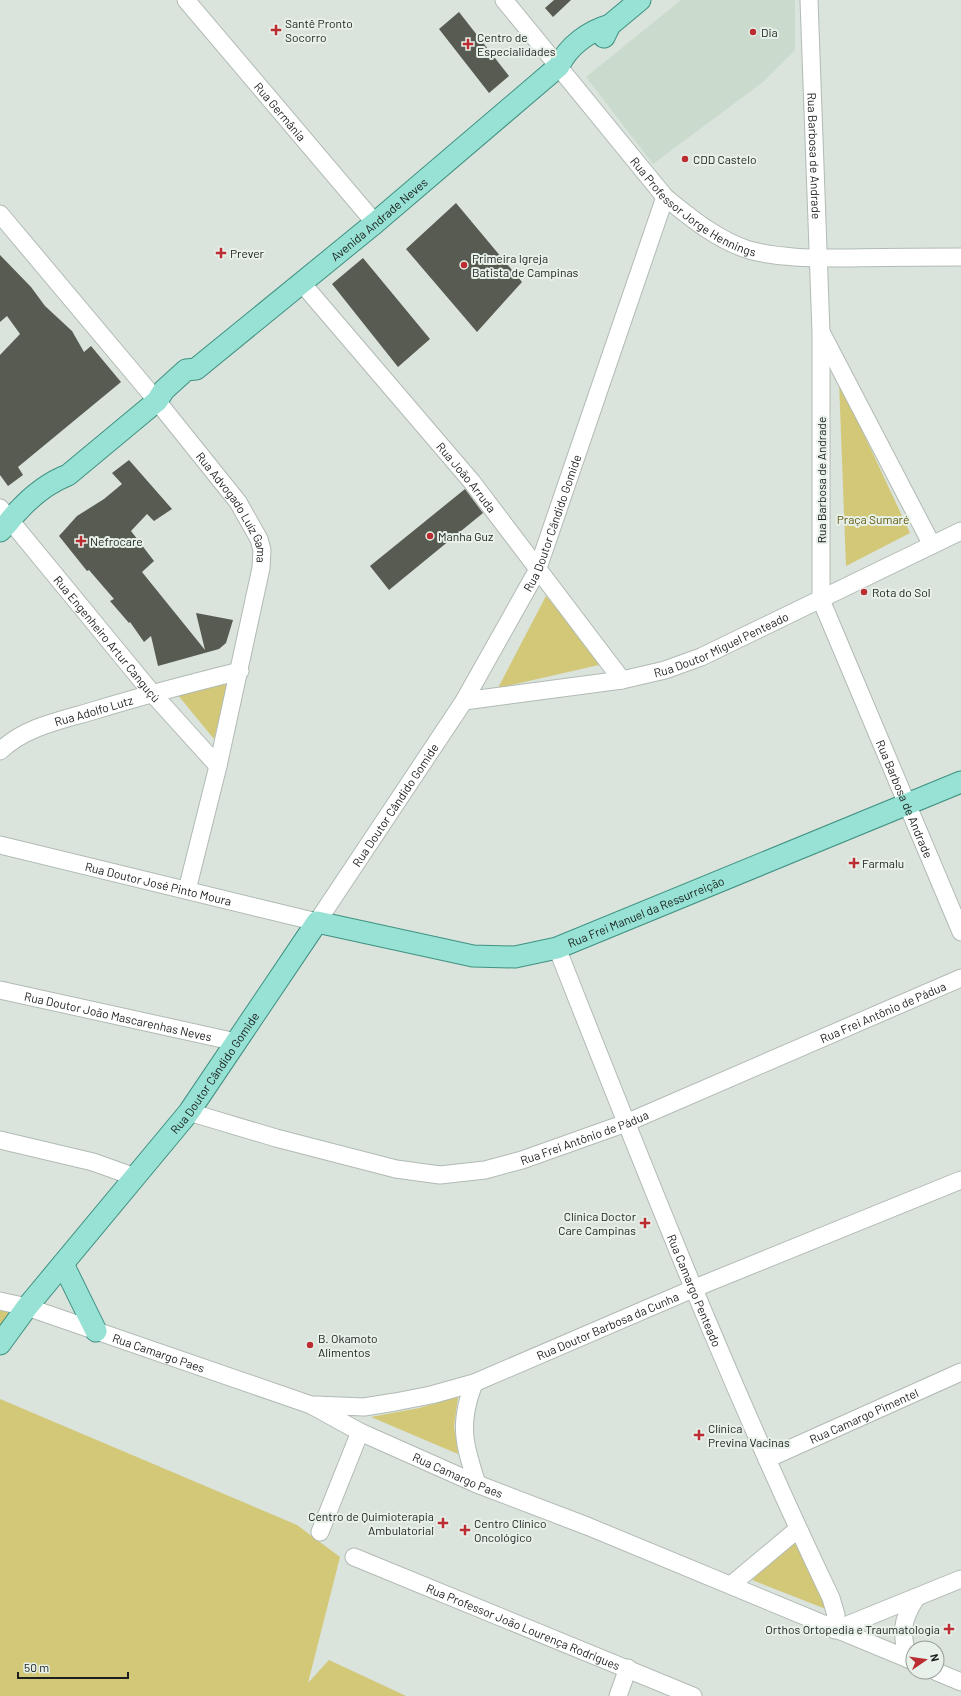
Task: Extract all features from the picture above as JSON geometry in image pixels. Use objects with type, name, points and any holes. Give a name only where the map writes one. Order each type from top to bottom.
[{"type":"main road","name":"Avenida Andrade Neves","points":[[4,520],[55,480],[68,476],[157,401],[169,398],[194,379],[196,369],[375,223],[559,66],[572,64],[603,38],[610,25],[640,0]]},
{"type":"main road","name":"Rua Frei Manuel da Ressurreição","points":[[317,922],[473,956],[515,957],[557,948],[961,782]]},
{"type":"main road","name":"Rua Doutor Cândido Gomide","points":[[0,1344],[27,1307],[188,1112],[317,922]]},
{"type":"main road","points":[[63,1264],[96,1331]]},
{"type":"street","name":"Rua Germânia","points":[[186,0],[375,223]]},
{"type":"street","name":"Rua Professor Jorge Hennings","points":[[504,0],[665,197],[713,233],[750,250],[784,256],[817,258],[961,257]]},
{"type":"street","name":"Rua Barbosa de Andrade","points":[[809,0],[817,258],[821,332],[821,600],[961,932]]},
{"type":"street","name":"Rua Doutor Cândido Gomide","points":[[317,922],[464,701],[537,570],[665,197]]},
{"type":"street","name":"Rua Advogado Luíz Gama","points":[[0,214],[157,401],[238,502],[259,539],[262,550],[261,568],[240,671],[218,766],[186,890]]},
{"type":"street","name":"Rua João Arruda","points":[[301,282],[472,482],[537,570],[622,680]]},
{"type":"street","points":[[821,332],[932,545]]},
{"type":"street","name":"Rua Engenheiro Artur Canguçú","points":[[4,520],[152,693],[218,766]]},
{"type":"street","name":"Rua Doutor Miguel Penteado","points":[[464,701],[622,680],[664,670],[701,657],[961,531]]},
{"type":"street","name":"Rua Adolfo Lutz","points":[[0,751],[18,736],[39,727],[152,693],[240,671]]},
{"type":"street","name":"Rua Doutor José Pinto Moura","points":[[0,845],[317,922]]},
{"type":"street","name":"Rua Camargo Penteado","points":[[557,948],[626,1123],[767,1460],[835,1608],[836,1616],[833,1629]]},
{"type":"street","name":"Rua Frei Antônio de Pádua","points":[[188,1112],[276,1138],[396,1169],[440,1175],[485,1170],[522,1160],[626,1123],[961,978]]},
{"type":"street","name":"Rua Doutor João Mascarenhas Neves","points":[[0,990],[236,1042]]},
{"type":"street","points":[[0,1140],[93,1162],[135,1177]]},
{"type":"street","name":"Rua Doutor Barbosa da Cunha","points":[[311,1405],[364,1406],[431,1395],[474,1383],[695,1288],[961,1180]]},
{"type":"street","name":"Rua Camargo Paes","points":[[0,1300],[27,1307],[311,1405],[360,1432],[477,1484],[587,1526],[905,1658]]},
{"type":"street","name":"Rua Camargo Pimentel","points":[[767,1460],[961,1372]]},
{"type":"street","points":[[474,1383],[466,1404],[463,1428],[468,1455],[477,1484]]},
{"type":"street","points":[[320,1532],[360,1432]]},
{"type":"street","points":[[731,1585],[798,1529]]},
{"type":"street","name":"Rua Professor João Lourença Rodrigues","points":[[354,1557],[628,1668],[693,1696]]},
{"type":"street","points":[[833,1629],[916,1598],[961,1579]]},
{"type":"street","points":[[905,1646],[902,1630],[907,1611],[916,1598]]},
{"type":"street","points":[[618,1696],[628,1668]]},
{"type":"street","points":[[945,1675],[961,1682]]},
{"type":"shaded area","points":[[681,0],[795,0],[795,50],[763,82],[653,164],[586,77]]},
{"type":"green space","name":"Praça Sumaré","points":[[839,381],[910,533],[846,566]]},
{"type":"green space","points":[[546,596],[603,664],[498,688]]},
{"type":"green space","points":[[228,684],[214,739],[177,694]]},
{"type":"green space","points":[[0,1307],[21,1312],[0,1336]]},
{"type":"green space","points":[[458,1397],[454,1426],[458,1454],[371,1417],[419,1408]]},
{"type":"green space","points":[[0,1399],[297,1525],[340,1557],[308,1683],[329,1660],[406,1696],[0,1696]]},
{"type":"green space","points":[[799,1536],[836,1613],[752,1580]]},
{"type":"building","points":[[554,0],[571,0],[553,17],[545,8]]},
{"type":"building","name":"Centro de Especialidades","points":[[459,12],[509,76],[489,93],[439,29]]},
{"type":"building","name":"Primeira Igreja Batista de Campinas","points":[[456,203],[522,282],[477,332],[406,249]]},
{"type":"building","points":[[0,255],[31,287],[45,306],[72,331],[84,352],[91,346],[121,382],[18,467],[23,475],[8,486],[0,475],[0,355],[20,334],[7,316],[0,322]]},
{"type":"building","points":[[363,258],[430,339],[398,367],[332,284]]},
{"type":"building","points":[[129,460],[172,509],[154,521],[147,514],[131,531],[154,561],[142,572],[205,650],[196,613],[233,620],[226,643],[219,649],[158,666],[151,636],[144,642],[130,622],[129,623],[110,601],[114,599],[89,570],[87,571],[59,536],[77,516],[104,499],[122,484],[112,473]]},
{"type":"building","name":"Manha Guz","points":[[465,489],[483,513],[389,590],[370,566]]},
{"type":"place","name":"Santê Pronto Socorro","points":[[276,30]]},
{"type":"place","name":"Dia","points":[[753,32]]},
{"type":"place","name":"Centro de Especialidades","points":[[468,44]]},
{"type":"place","name":"CDD Castelo","points":[[685,159]]},
{"type":"place","name":"Prever","points":[[221,253]]},
{"type":"place","name":"Primeira Igreja Batista de Campinas","points":[[464,265]]},
{"type":"place","name":"Manha Guz","points":[[430,536]]},
{"type":"place","name":"Nefrocare","points":[[81,541]]},
{"type":"place","name":"Rota do Sol","points":[[864,592]]},
{"type":"place","name":"Farmalu","points":[[854,863]]},
{"type":"place","name":"Clínica Doctor Care Campinas","points":[[645,1223]]},
{"type":"place","name":"B. Okamoto Alimentos","points":[[310,1345]]},
{"type":"place","name":"Clínica Previna Vacinas","points":[[699,1435]]},
{"type":"place","name":"Centro de Quimioterapia Ambulatorial","points":[[443,1523]]},
{"type":"place","name":"Centro Clínico Oncológico","points":[[465,1530]]},
{"type":"place","name":"Orthos Ortopedia e Traumatologia","points":[[949,1629]]}]
